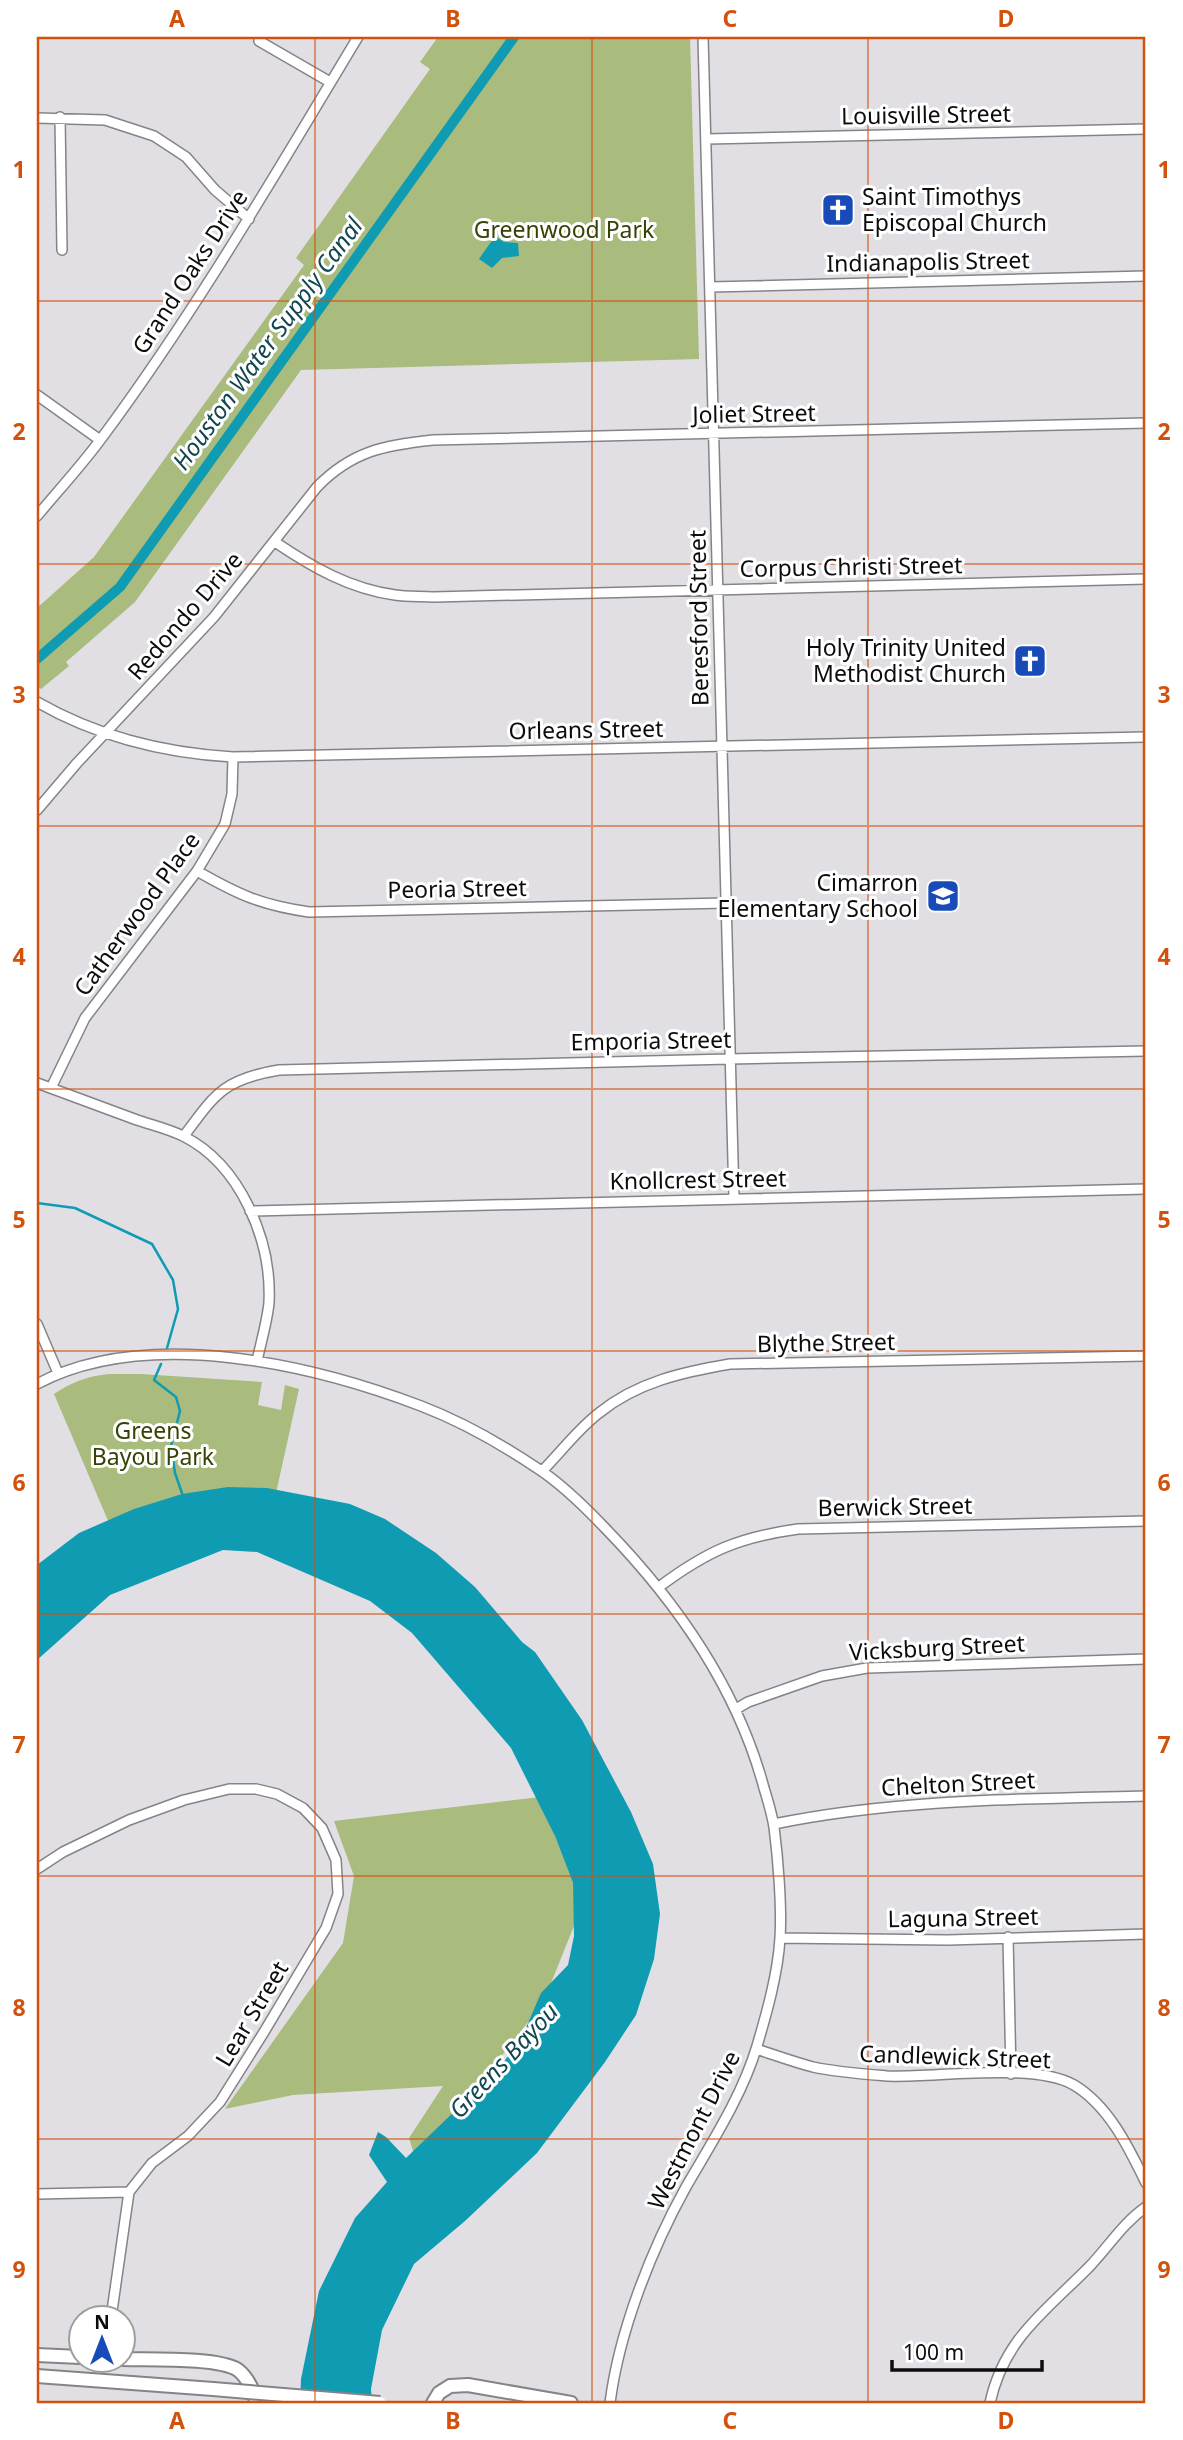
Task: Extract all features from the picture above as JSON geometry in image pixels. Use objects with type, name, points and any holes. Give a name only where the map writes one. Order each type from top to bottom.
[{"type":"main road","points":[[37,2355],[66,2356]]},
{"type":"main road","points":[[136,2360],[218,2363],[238,2371],[249,2384],[256,2403]]},
{"type":"main road","points":[[37,2376],[380,2403]]},
{"type":"main road","points":[[433,2403],[439,2393],[450,2386],[468,2385],[571,2403]]},
{"type":"street","name":"Grand Oaks Drive","points":[[37,516],[100,440],[173,337],[249,219],[358,37]]},
{"type":"street","name":"Beresford Street","points":[[703,37],[734,1198]]},
{"type":"street","points":[[259,41],[330,82]]},
{"type":"street","points":[[60,117],[62,250]]},
{"type":"street","points":[[37,118],[105,120],[154,136],[186,157],[215,190],[249,219]]},
{"type":"street","name":"Louisville Street","points":[[706,139],[1146,129]]},
{"type":"street","name":"Indianapolis Street","points":[[710,287],[1146,276]]},
{"type":"street","points":[[37,395],[100,440]]},
{"type":"street","name":"Joliet Street","points":[[364,453],[394,444],[433,440],[1146,423]]},
{"type":"street","name":"Redondo Drive","points":[[37,810],[214,617],[317,486],[334,469],[364,453]]},
{"type":"street","name":"Corpus Christi Street","points":[[275,542],[313,568],[355,586],[396,596],[1146,579]]},
{"type":"street","name":"Orleans Street","points":[[37,702],[64,717],[129,741],[189,755],[233,757],[1146,737]]},
{"type":"street","name":"Catherwood Place","points":[[51,1088],[85,1018],[197,871],[225,824],[232,794],[233,757]]},
{"type":"street","name":"Peoria Street","points":[[197,871],[239,894],[274,907],[309,912],[726,903]]},
{"type":"street","name":"Emporia Street","points":[[184,1136],[208,1102],[226,1086],[255,1074],[279,1070],[1146,1051]]},
{"type":"street","points":[[37,1083],[184,1136],[216,1159],[250,1210],[268,1268],[269,1305],[257,1361]]},
{"type":"street","name":"Knollcrest Street","points":[[250,1210],[1146,1189]]},
{"type":"street","points":[[37,1324],[58,1373]]},
{"type":"street","name":"Westmont Drive","points":[[37,1384],[58,1373],[107,1359],[151,1354],[257,1361],[383,1392],[478,1432],[542,1471],[582,1505],[659,1587],[691,1630],[737,1709],[758,1764],[774,1824],[780,1938],[773,1979],[756,2049],[718,2134],[684,2191],[644,2278],[622,2347],[610,2403]]},
{"type":"street","name":"Blythe Street","points":[[542,1471],[600,1412],[645,1385],[679,1373],[730,1364],[1146,1356]]},
{"type":"street","name":"Berwick Street","points":[[659,1587],[691,1562],[728,1544],[786,1530],[1146,1521]]},
{"type":"street","name":"Vicksburg Street","points":[[737,1709],[748,1702],[822,1676],[867,1668],[1146,1659]]},
{"type":"street","name":"Lear Street","points":[[37,1869],[63,1852],[129,1820],[184,1800],[229,1789],[256,1789],[277,1794],[303,1808],[322,1828],[336,1860],[338,1894],[326,1928],[220,2102],[188,2136],[152,2163],[129,2192],[113,2304]]},
{"type":"street","name":"Chelton Street","points":[[774,1824],[895,1806],[1146,1796]]},
{"type":"street","name":"Laguna Street","points":[[780,1938],[948,1940],[1146,1934]]},
{"type":"street","points":[[1008,1937],[1011,2074]]},
{"type":"street","name":"Candlewick Street","points":[[756,2049],[814,2067],[889,2076],[1047,2076],[1073,2085],[1096,2103],[1114,2126],[1146,2183]]},
{"type":"street","points":[[37,2194],[129,2192]]},
{"type":"street","points":[[990,2403],[995,2381],[1007,2354],[1031,2323],[1092,2263],[1120,2229],[1146,2207]]},
{"type":"green space","name":"Greenwood Park","points":[[438,37],[690,37],[699,359],[301,370],[135,602],[66,662],[69,666],[41,689],[37,687],[37,608],[94,557],[304,265],[296,258],[430,69],[420,62]]},
{"type":"green space","name":"Greens Bayou Park","points":[[109,1374],[262,1382],[258,1405],[281,1410],[285,1385],[299,1389],[274,1502],[112,1530],[54,1394],[80,1380]]},
{"type":"green space","points":[[540,1797],[582,1906],[543,2003],[417,2164],[409,2138],[443,2086],[293,2095],[225,2109],[343,1943],[354,1876],[334,1821]]},
{"type":"water","points":[[495,236],[504,242],[518,243],[519,256],[502,258],[492,268],[479,259]]},
{"type":"water","name":"Greens Bayou","points":[[228,1487],[267,1488],[350,1504],[385,1519],[436,1553],[475,1587],[522,1642],[535,1652],[582,1720],[631,1812],[653,1864],[660,1914],[654,1959],[636,2015],[605,2062],[537,2153],[465,2221],[414,2264],[382,2330],[371,2389],[372,2403],[300,2403],[301,2379],[319,2291],[355,2218],[387,2182],[369,2155],[378,2132],[406,2158],[488,2079],[519,2044],[541,1993],[568,1965],[574,1936],[573,1883],[555,1836],[511,1748],[412,1633],[370,1601],[257,1552],[223,1550],[110,1595],[37,1660],[37,1565],[79,1533],[134,1509],[182,1494]]},
{"type":"waterway","name":"Houston Water Supply Canal","points":[[37,659],[120,587],[514,37]]},
{"type":"waterway","points":[[37,1203],[75,1208],[152,1244],[173,1280],[178,1309],[167,1348]]},
{"type":"waterway","points":[[161,1364],[154,1380],[176,1397],[180,1411],[171,1446],[175,1473],[183,1496]]},
{"type":"place","name":"Saint Timothys Episcopal Church","points":[[838,210]]},
{"type":"place","name":"Holy Trinity United Methodist Church","points":[[1030,661]]},
{"type":"place","name":"Cimarron Elementary School","points":[[943,896]]}]
